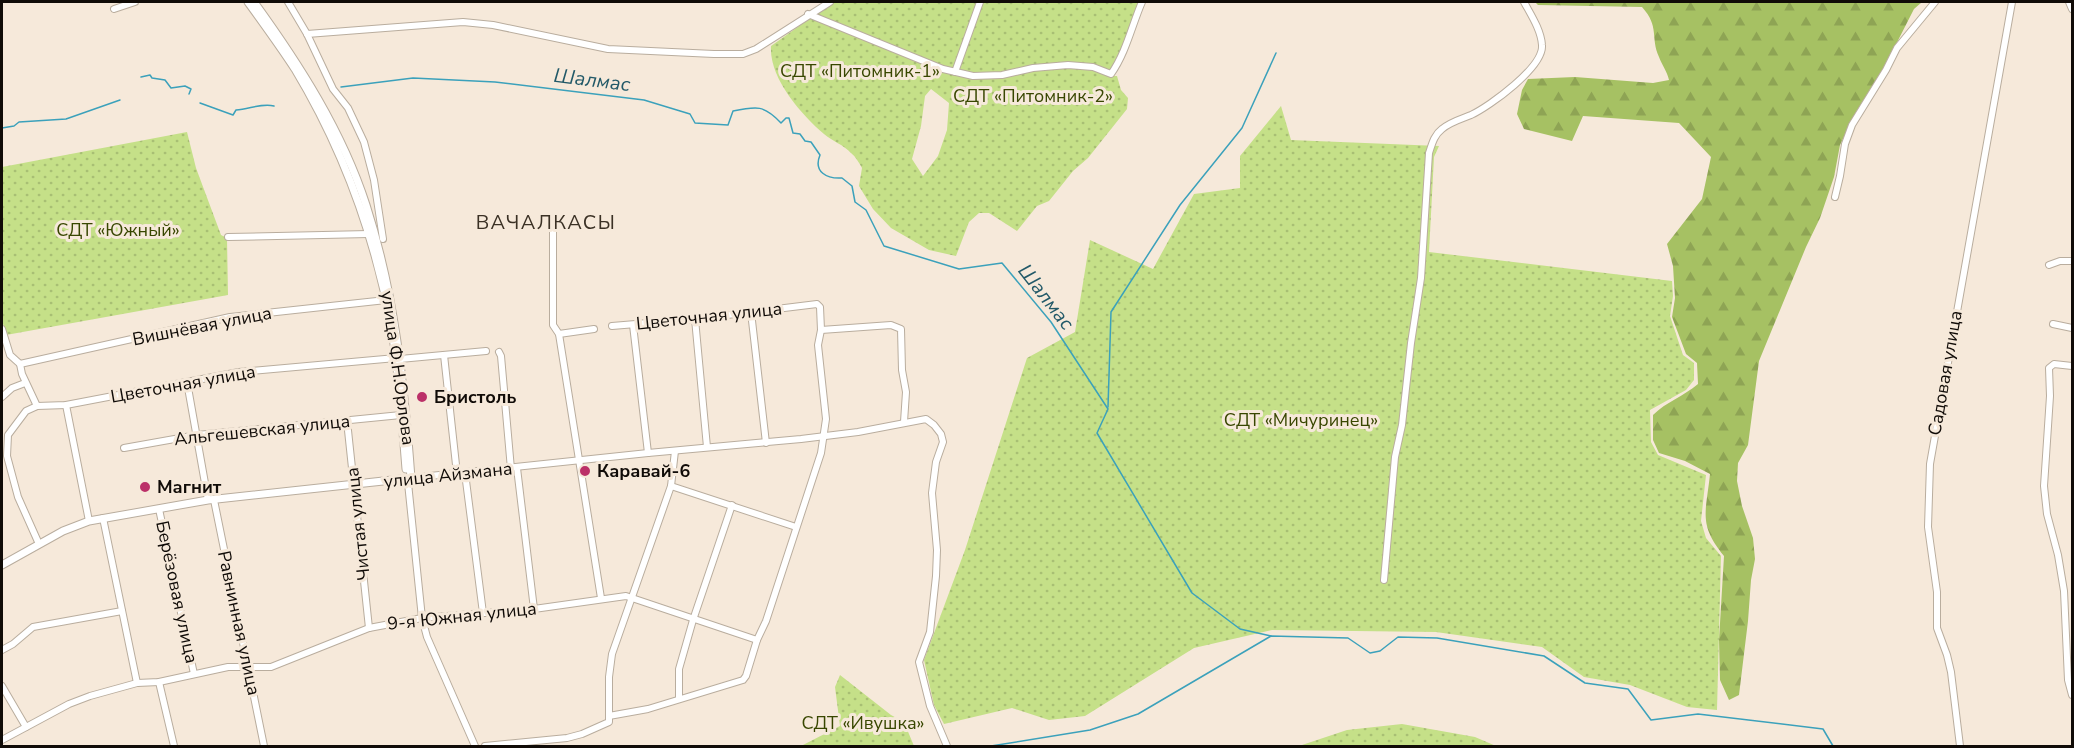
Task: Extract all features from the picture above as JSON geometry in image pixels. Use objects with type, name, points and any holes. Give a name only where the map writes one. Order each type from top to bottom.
[{"type":"street","points":[[114,9],[135,2]]},
{"type":"street","name":"улица Ф.Н.Орлова","points":[[248,2],[295,70],[325,126],[374,238],[398,358],[401,415],[409,481]]},
{"type":"street","name":"улица Ф.Н.Орлова","points":[[254,2],[295,60],[325,113],[356,179],[391,299],[409,481]]},
{"type":"street","points":[[228,237],[374,238],[374,180],[364,142],[348,108],[333,89],[307,34],[288,2]]},
{"type":"street","points":[[307,34],[463,22],[493,25],[608,49],[743,54],[756,50],[808,14],[830,2]]},
{"type":"street","points":[[955,72],[980,2]]},
{"type":"street","points":[[808,14],[955,72],[973,76],[1002,75],[1033,68],[1086,65],[1111,74],[1128,40],[1142,2]]},
{"type":"street","points":[[1384,580],[1395,457],[1401,436],[1421,278],[1429,153],[1433,141],[1442,128],[1492,103],[1516,84],[1537,60],[1542,51],[1540,34],[1524,2]]},
{"type":"street","points":[[1835,197],[1845,144],[1852,125],[1897,48],[1935,2]]},
{"type":"street","name":"Садовая улица","points":[[1960,747],[1951,672],[1937,628],[1937,592],[1928,527],[1930,464],[2012,2]]},
{"type":"street","points":[[2069,2],[2073,9]]},
{"type":"street","points":[[553,229],[552,319],[559,334],[601,598]]},
{"type":"street","points":[[2049,265],[2060,261],[2073,261]]},
{"type":"street","name":"Вишнёвая улица","points":[[20,364],[230,317],[386,300]]},
{"type":"street","name":"Цветочная улица","points":[[612,326],[695,319],[812,304],[820,307],[821,330]]},
{"type":"street","points":[[751,312],[766,443]]},
{"type":"street","points":[[695,319],[707,447]]},
{"type":"street","points":[[2053,324],[2073,328]]},
{"type":"street","points":[[633,325],[648,453]]},
{"type":"street","points":[[485,747],[567,738],[582,734],[609,719],[743,680],[766,621],[821,453],[826,419],[818,345],[821,330],[891,325],[901,328],[902,370],[906,392],[904,422]]},
{"type":"street","points":[[2,329],[10,355],[20,364],[36,406],[26,411],[14,425],[8,435],[7,444],[18,497],[39,544]]},
{"type":"street","points":[[559,334],[594,329]]},
{"type":"street","name":"Цветочная улица","points":[[36,406],[66,405],[239,372],[486,351]]},
{"type":"street","points":[[499,352],[534,609]]},
{"type":"street","points":[[444,355],[457,474]]},
{"type":"street","points":[[2073,366],[2054,364],[2049,368],[2050,396],[2044,486],[2047,514],[2058,555],[2064,591],[2068,680],[2073,696]]},
{"type":"street","name":"Равнинная улица","points":[[187,382],[264,747]]},
{"type":"street","points":[[2,397],[12,388],[26,383]]},
{"type":"street","points":[[66,405],[89,521]]},
{"type":"street","name":"Альгешевская улица","points":[[124,448],[197,435],[401,415]]},
{"type":"street","name":"улица Айзмана","points":[[2,565],[76,525],[103,518],[211,500],[409,481],[648,453],[822,437],[926,419],[941,434],[943,442],[936,462],[932,493],[937,550],[933,606],[930,632],[919,662],[930,706],[947,747]]},
{"type":"street","name":"Чистая улица","points":[[347,421],[369,628]]},
{"type":"street","points":[[609,719],[610,662],[671,486],[675,451]]},
{"type":"street","points":[[465,473],[483,613]]},
{"type":"street","points":[[409,481],[422,618],[427,636],[475,747]]},
{"type":"street","points":[[671,486],[796,527]]},
{"type":"street","points":[[679,698],[679,669],[732,505]]},
{"type":"street","name":"Берёзовая улица","points":[[159,509],[194,674]]},
{"type":"street","points":[[103,518],[137,683]]},
{"type":"street","name":"9-я Южная улица","points":[[2,740],[79,699],[137,683],[159,682],[228,667],[276,666],[334,640],[369,628],[422,618],[534,609],[619,596],[632,598],[757,640]]},
{"type":"street","points":[[2,650],[33,627],[122,611]]},
{"type":"street","points":[[159,682],[174,747]]},
{"type":"street","points":[[2,686],[26,727]]},
{"type":"green space","points":[[833,2],[1141,2],[1113,76],[1117,76],[1121,90],[1128,98],[1127,109],[1088,158],[1073,171],[1049,201],[1037,206],[1017,231],[989,213],[979,213],[969,222],[956,256],[929,250],[891,228],[873,209],[859,186],[862,168],[859,162],[848,150],[824,134],[797,106],[775,70],[771,46]],"holes":[[[931,89],[949,103],[947,130],[938,156],[923,176],[912,159],[921,126],[925,96]]]},
{"type":"green space","points":[[1535,2],[1922,2],[1914,9],[1840,145],[1834,177],[1820,218],[1759,361],[1748,445],[1738,463],[1737,481],[1742,506],[1753,538],[1755,559],[1739,695],[1729,700],[1720,680],[1719,640],[1724,556],[1710,535],[1706,518],[1710,474],[1685,461],[1659,453],[1653,440],[1653,415],[1698,384],[1697,363],[1686,354],[1672,317],[1675,298],[1673,266],[1667,244],[1702,199],[1711,157],[1679,123],[1583,116],[1572,141],[1524,129],[1517,114],[1522,90],[1528,79],[1575,77],[1653,83],[1669,80],[1656,50],[1651,20],[1642,7],[1538,5]]},
{"type":"green space","name":"СДТ «Мичуринец»","points":[[1281,106],[1291,140],[1439,146],[1434,157],[1429,252],[1672,281],[1673,296],[1670,316],[1683,355],[1694,363],[1694,380],[1686,390],[1650,410],[1651,442],[1658,455],[1706,475],[1701,521],[1706,538],[1721,556],[1717,710],[1687,707],[1630,685],[1584,677],[1542,647],[1436,632],[1272,630],[1194,648],[1085,716],[1049,720],[1012,708],[944,724],[934,705],[924,660],[965,550],[1027,358],[1075,332],[1090,240],[1153,269],[1194,194],[1240,188],[1240,156]]},
{"type":"green space","name":"СДТ «Южный»","points":[[187,132],[196,168],[221,235],[227,238],[228,295],[6,335],[2,320],[2,167]]},
{"type":"green space","name":"СДТ «Ивушка»","points":[[840,675],[891,715],[904,722],[914,746],[801,746],[840,726],[835,687]]},
{"type":"green space","points":[[1402,724],[1475,737],[1496,746],[1299,746],[1347,730]]},
{"type":"waterway","points":[[1108,407],[1111,312],[1180,205],[1242,128],[1276,53]]},
{"type":"waterway","name":"Шалмас","points":[[141,77],[150,75],[152,78],[165,80],[171,88],[185,86],[191,89],[189,94]]},
{"type":"waterway","name":"Шалмас","points":[[341,87],[413,78],[495,82],[644,100],[690,114],[695,123],[728,125],[733,111],[748,108],[765,110],[781,123],[789,118],[793,133],[800,134],[805,141],[811,142],[820,155],[818,161],[820,170],[827,176],[842,178],[852,186],[855,202],[866,210],[884,246],[959,269],[1002,263],[1051,322],[1108,409],[1097,433],[1192,593],[1240,629],[1271,636]]},
{"type":"waterway","name":"Шалмас","points":[[2,128],[14,126],[19,122],[66,119],[120,100]]},
{"type":"waterway","name":"Шалмас","points":[[200,103],[233,115],[236,110],[274,106]]},
{"type":"waterway","points":[[991,746],[1090,730],[1138,714],[1271,636],[1348,638],[1370,653],[1380,651],[1398,637],[1437,638],[1544,656],[1585,683],[1628,689],[1651,720],[1698,714],[1823,729],[1833,746]]},
{"type":"place","name":"Бристоль","points":[[422,397]]},
{"type":"place","name":"Каравай-6","points":[[585,471]]},
{"type":"place","name":"Магнит","points":[[145,487]]},
{"type":"district","name":"ВАЧАЛКАСЫ","points":[[546,222]]},
{"type":"park label","name":"СДТ «Питомник-1»","points":[[860,71]]},
{"type":"park label","name":"СДТ «Питомник-2»","points":[[1033,96]]}]
